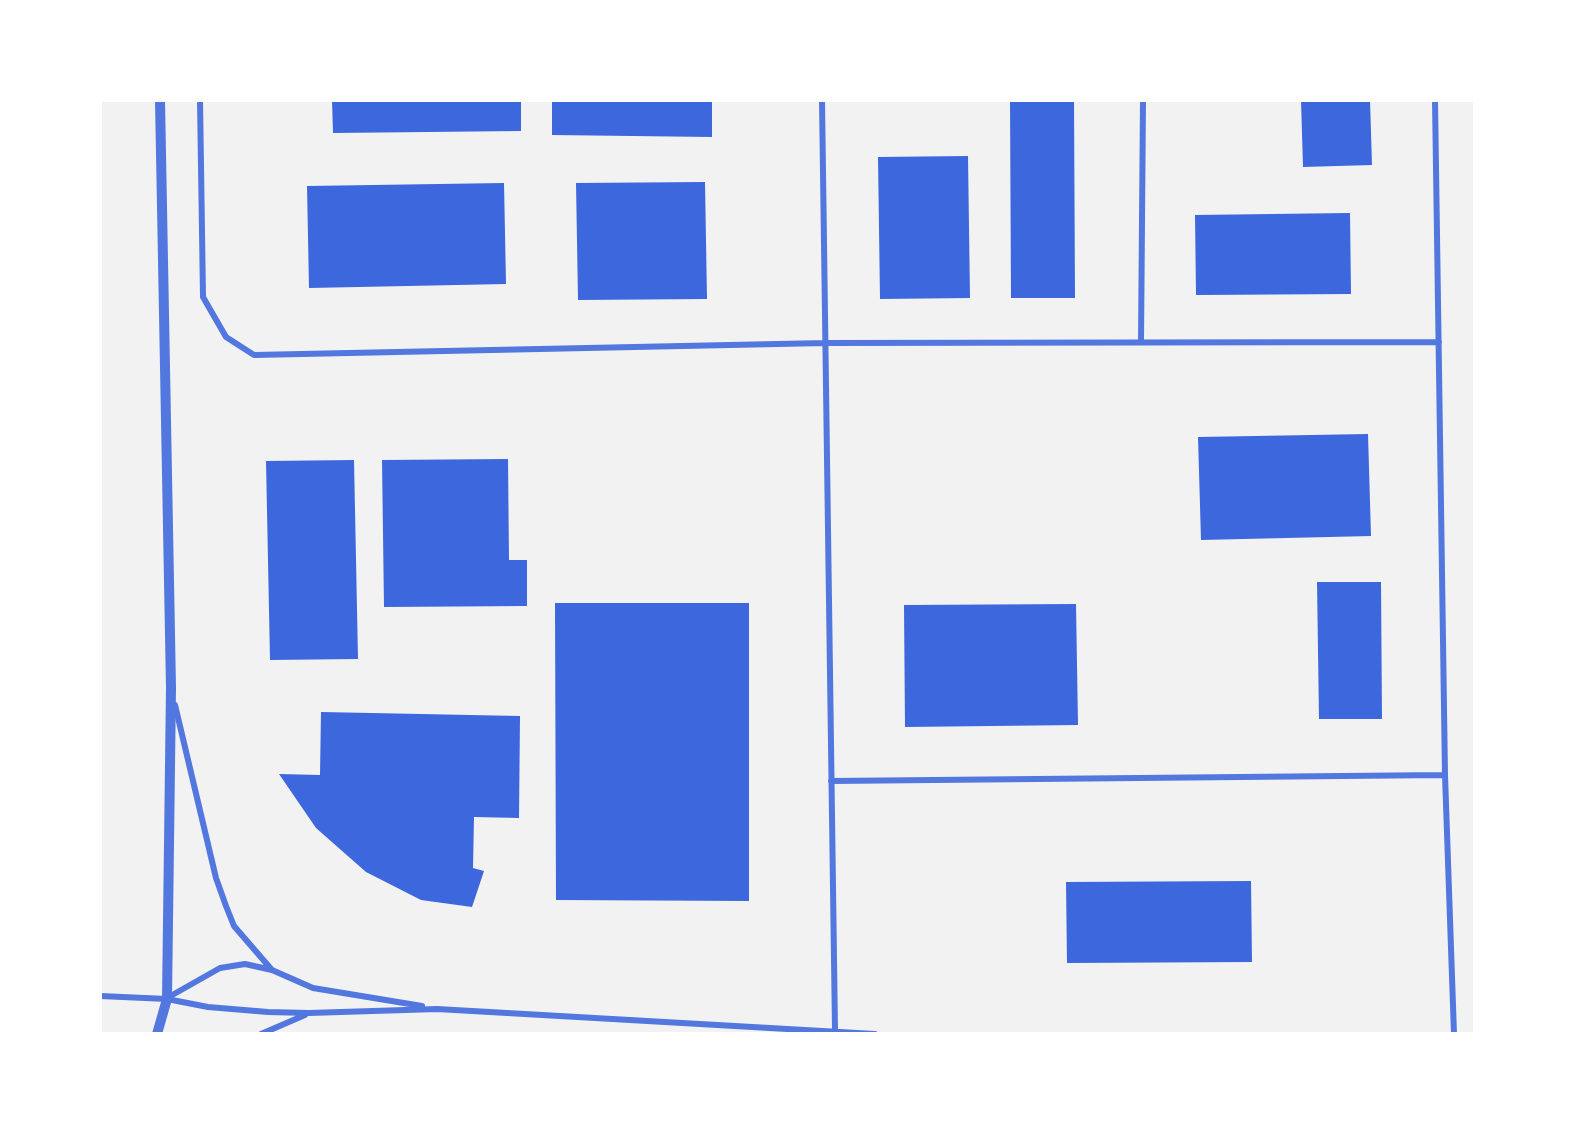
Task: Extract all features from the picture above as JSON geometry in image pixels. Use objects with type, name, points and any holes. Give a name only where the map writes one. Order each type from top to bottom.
[{"type":"street","points":[[157,1034],[167,999],[171,688],[160,100]]},
{"type":"street","points":[[200,100],[203,297],[226,337],[254,355],[825,343],[1439,342]]},
{"type":"street","points":[[822,100],[835,1030]]},
{"type":"street","points":[[1140,342],[1143,100]]},
{"type":"street","points":[[1435,100],[1445,776],[1454,1034]]},
{"type":"street","points":[[171,688],[216,878],[226,906],[234,926],[272,970]]},
{"type":"street","points":[[831,781],[1445,776]]},
{"type":"street","points":[[167,999],[220,968],[244,964],[272,970],[313,988],[437,1009]]},
{"type":"street","points":[[100,996],[167,999],[208,1007],[309,1013],[437,1009],[875,1034]]},
{"type":"street","points":[[261,1034],[309,1013]]},
{"type":"building","points":[[332,100],[521,100],[521,131],[333,133]]},
{"type":"building","points":[[552,100],[712,100],[712,137],[552,135]]},
{"type":"building","points":[[1010,100],[1074,100],[1075,298],[1011,298]]},
{"type":"building","points":[[1301,100],[1370,100],[1372,165],[1303,167]]},
{"type":"building","points":[[968,156],[970,298],[880,299],[878,157]]},
{"type":"building","points":[[705,182],[707,299],[578,300],[576,183]]},
{"type":"building","points":[[504,183],[506,284],[309,288],[307,186]]},
{"type":"building","points":[[1350,213],[1351,294],[1196,295],[1195,215]]},
{"type":"building","points":[[1368,434],[1371,536],[1201,540],[1198,437]]},
{"type":"building","points":[[508,459],[509,560],[527,560],[527,606],[384,607],[382,460]]},
{"type":"building","points":[[354,460],[358,659],[270,660],[266,461]]},
{"type":"building","points":[[1317,582],[1381,582],[1382,719],[1319,719]]},
{"type":"building","points":[[555,603],[749,603],[749,901],[556,900]]},
{"type":"building","points":[[1076,604],[1078,725],[905,727],[904,605]]},
{"type":"building","points":[[321,712],[520,716],[519,818],[474,817],[473,868],[484,871],[472,907],[421,900],[366,872],[316,828],[279,774],[320,775]]},
{"type":"building","points":[[1251,881],[1252,962],[1067,963],[1066,882]]}]
